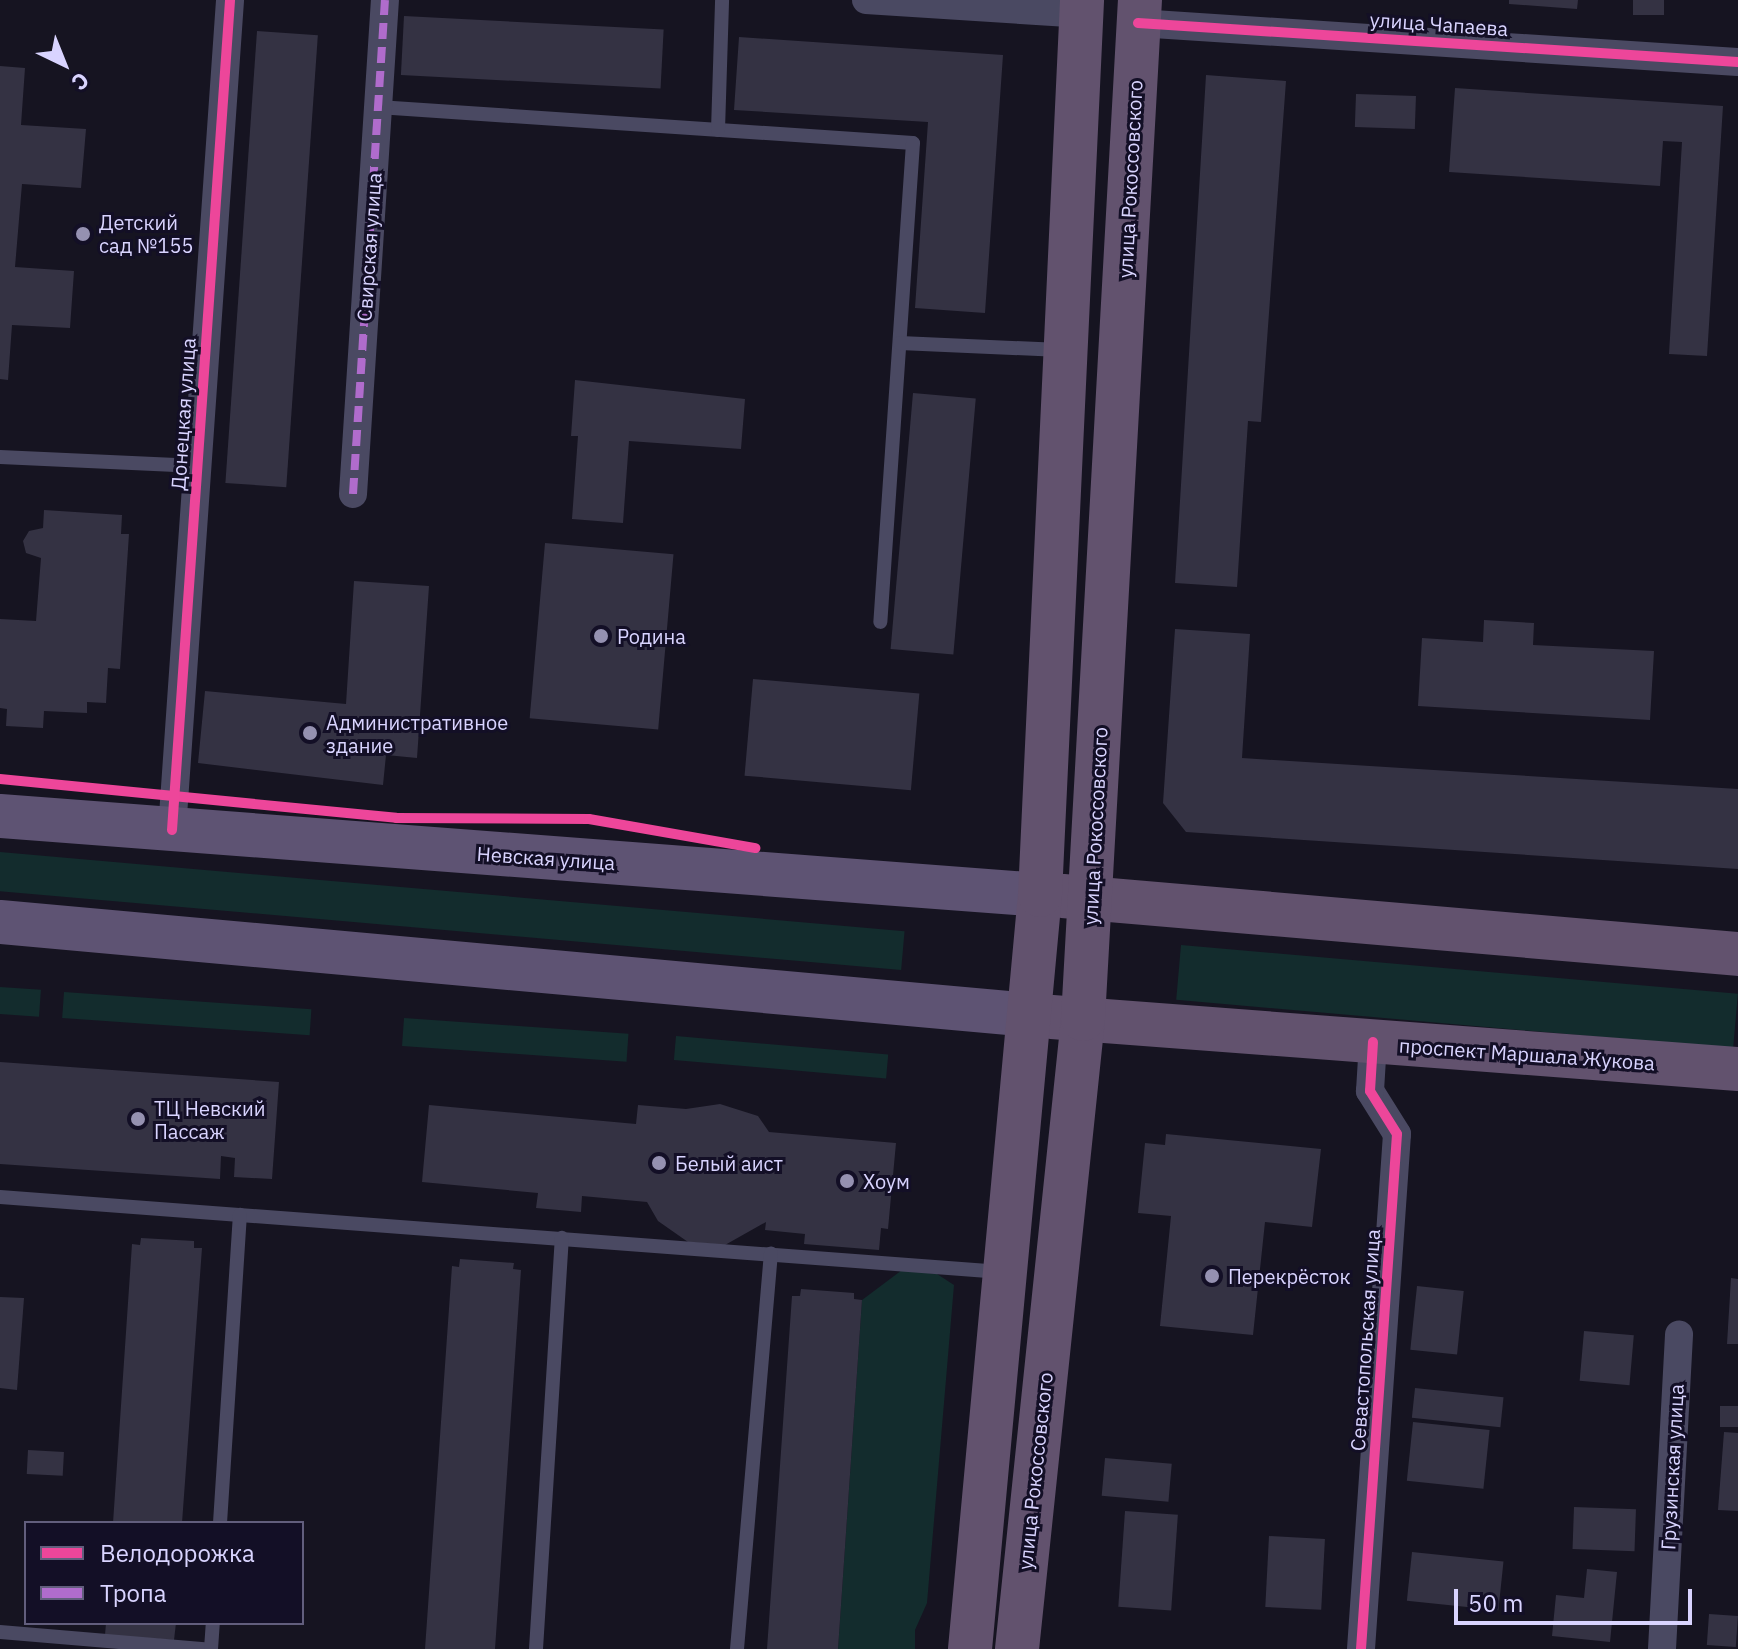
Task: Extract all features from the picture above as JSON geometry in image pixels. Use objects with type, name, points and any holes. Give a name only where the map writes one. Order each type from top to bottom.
[{"type":"highway","points":[[970,1649],[1040,895],[1081,7]]},
{"type":"highway","name":"улица Рокоссовского","points":[[1017,1649],[1083,1019],[1139,12]]},
{"type":"highway","name":"Невская улица","points":[[1040,895],[1092,898]]},
{"type":"highway","points":[[1092,898],[1738,954]]},
{"type":"highway","name":"проспект Маршала Жукова","points":[[1030,1015],[1738,1069]]},
{"type":"main road","name":"Невская улица","points":[[0,816],[1040,895]]},
{"type":"main road","points":[[0,922],[1030,1015]]},
{"type":"street","name":"Донецкая улица","points":[[172,830],[230,0]]},
{"type":"street","name":"Свирская улица","points":[[353,494],[385,0]]},
{"type":"street","points":[[866,0],[1081,7]]},
{"type":"street","name":"улица Чапаева","points":[[1139,12],[1738,62]]},
{"type":"street","name":"Севастопольская улица","points":[[1361,1649],[1397,1134],[1370,1091],[1373,1042]]},
{"type":"street","name":"Грузинская улица","points":[[1662,1649],[1679,1334]]},
{"type":"lane","points":[[718,130],[722,0]]},
{"type":"lane","points":[[378,107],[913,143],[880,622]]},
{"type":"lane","points":[[900,343],[1065,350]]},
{"type":"lane","points":[[0,457],[198,466]]},
{"type":"lane","points":[[0,1197],[1005,1273]]},
{"type":"lane","points":[[220,1521],[240,1215]]},
{"type":"lane","points":[[536,1649],[562,1238]]},
{"type":"lane","points":[[737,1649],[771,1253]]},
{"type":"lane","points":[[211,1649],[213,1625]]},
{"type":"lane","points":[[0,1632],[204,1649]]},
{"type":"green space","points":[[0,852],[905,931],[901,970],[0,891]]},
{"type":"green space","points":[[1181,945],[1738,994],[1733,1049],[1176,1000]]},
{"type":"green space","points":[[0,987],[41,990],[39,1017],[0,1014]]},
{"type":"green space","points":[[64,992],[311,1009],[310,1035],[62,1018]]},
{"type":"green space","points":[[404,1018],[628,1034],[626,1062],[402,1046]]},
{"type":"green space","points":[[676,1036],[888,1055],[886,1078],[674,1060]]},
{"type":"green space","points":[[902,1270],[937,1274],[954,1285],[927,1603],[915,1630],[915,1649],[838,1649],[862,1300]]},
{"type":"building","points":[[1509,0],[1578,0],[1577,9],[1509,4]]},
{"type":"building","points":[[1633,0],[1664,0],[1664,15],[1633,15]]},
{"type":"building","points":[[404,16],[664,30],[661,89],[401,75]]},
{"type":"building","points":[[257,31],[318,35],[286,487],[225,483]]},
{"type":"building","points":[[739,37],[1003,55],[985,313],[915,308],[928,122],[734,110]]},
{"type":"building","points":[[0,66],[25,68],[21,125],[86,129],[81,188],[22,184],[15,267],[74,271],[70,328],[12,325],[8,380],[0,379]]},
{"type":"building","points":[[1206,75],[1286,81],[1261,422],[1248,421],[1237,587],[1175,583]]},
{"type":"building","points":[[1455,88],[1723,106],[1707,356],[1669,354],[1682,142],[1663,141],[1660,186],[1449,172]]},
{"type":"building","points":[[1356,94],[1416,96],[1415,129],[1355,127]]},
{"type":"building","points":[[575,380],[745,399],[741,449],[629,441],[623,523],[572,519],[578,436],[571,436]]},
{"type":"building","points":[[913,393],[976,398],[953,655],[891,649]]},
{"type":"building","points":[[44,510],[122,515],[121,534],[129,534],[120,669],[108,668],[106,703],[87,702],[87,713],[44,711],[43,728],[6,726],[7,709],[0,708],[0,619],[36,621],[41,558],[26,553],[23,541],[29,531],[43,528]]},
{"type":"building","name":"Родина","points":[[545,543],[674,554],[658,730],[530,718]]},
{"type":"building","name":"Административное здание","points":[[354,581],[429,586],[417,758],[386,755],[383,785],[198,763],[205,691],[346,704]]},
{"type":"building","points":[[1484,620],[1534,623],[1533,645],[1654,651],[1650,720],[1418,706],[1422,638],[1483,642]]},
{"type":"building","points":[[1175,629],[1250,634],[1242,758],[1738,789],[1738,869],[1186,832],[1163,803]]},
{"type":"building","points":[[753,679],[919,694],[911,790],[745,776]]},
{"type":"building","name":"ТЦ Невский Пассаж","points":[[0,1062],[279,1082],[272,1179],[234,1177],[235,1158],[221,1156],[220,1179],[0,1164]]},
{"type":"building","name":"Белый аист","points":[[720,1104],[758,1116],[769,1132],[896,1143],[888,1229],[881,1228],[879,1250],[804,1244],[805,1234],[765,1230],[766,1222],[725,1245],[688,1242],[658,1221],[647,1202],[582,1196],[581,1212],[536,1208],[538,1193],[422,1182],[429,1105],[636,1124],[638,1105],[686,1109]]},
{"type":"building","name":"Перекрёсток","points":[[1166,1134],[1321,1149],[1312,1227],[1265,1222],[1253,1335],[1160,1326],[1171,1216],[1138,1213],[1145,1143],[1165,1145]]},
{"type":"building","points":[[141,1238],[194,1241],[194,1248],[202,1248],[182,1521],[113,1521],[132,1244],[140,1245]]},
{"type":"building","points":[[460,1259],[514,1263],[513,1269],[521,1270],[495,1649],[425,1649],[452,1266],[459,1267]]},
{"type":"building","points":[[1731,1278],[1738,1279],[1738,1344],[1727,1344]]},
{"type":"building","points":[[1417,1286],[1464,1291],[1457,1355],[1410,1350]]},
{"type":"building","points":[[801,1289],[854,1293],[854,1299],[862,1300],[838,1649],[767,1649],[792,1296],[800,1296]]},
{"type":"building","points":[[0,1297],[24,1298],[17,1390],[0,1388]]},
{"type":"building","points":[[1584,1331],[1634,1335],[1629,1385],[1580,1381]]},
{"type":"building","points":[[1415,1388],[1504,1397],[1500,1427],[1412,1418]]},
{"type":"building","points":[[1720,1406],[1738,1406],[1738,1427],[1720,1427]]},
{"type":"building","points":[[1413,1422],[1490,1430],[1483,1489],[1407,1481]]},
{"type":"building","points":[[1724,1432],[1738,1433],[1738,1511],[1718,1510]]},
{"type":"building","points":[[28,1450],[64,1452],[63,1476],[27,1474]]},
{"type":"building","points":[[1105,1458],[1172,1464],[1168,1502],[1102,1496]]},
{"type":"building","points":[[1574,1507],[1636,1509],[1634,1551],[1573,1549]]},
{"type":"building","points":[[1125,1511],[1178,1515],[1171,1610],[1118,1607]]},
{"type":"building","points":[[1269,1536],[1325,1539],[1321,1610],[1265,1607]]},
{"type":"building","points":[[1412,1552],[1503,1562],[1498,1610],[1407,1601]]},
{"type":"building","points":[[1587,1569],[1617,1572],[1610,1642],[1552,1636],[1556,1595],[1584,1598]]},
{"type":"building","points":[[1709,1614],[1738,1616],[1736,1647],[1707,1645]]},
{"type":"building","points":[[106,1625],[176,1625],[174,1640],[105,1635]]},
{"type":"marked path","points":[[353,494],[385,0]]},
{"type":"cycle path","points":[[172,830],[230,0]]},
{"type":"cycle path","points":[[1138,23],[1738,62]]},
{"type":"cycle path","points":[[0,779],[396,818],[589,819],[756,848]]},
{"type":"cycle path","points":[[1361,1649],[1397,1134],[1370,1091],[1373,1042]]},
{"type":"place","name":"Детский сад №155","points":[[83,234]]},
{"type":"place","name":"Родина","points":[[601,636]]},
{"type":"place","name":"Административное здание","points":[[310,733]]},
{"type":"place","name":"ТЦ Невский Пассаж","points":[[138,1119]]},
{"type":"place","name":"Белый аист","points":[[659,1163]]},
{"type":"place","name":"Хоум","points":[[847,1181]]},
{"type":"place","name":"Перекрёсток","points":[[1212,1276]]}]
